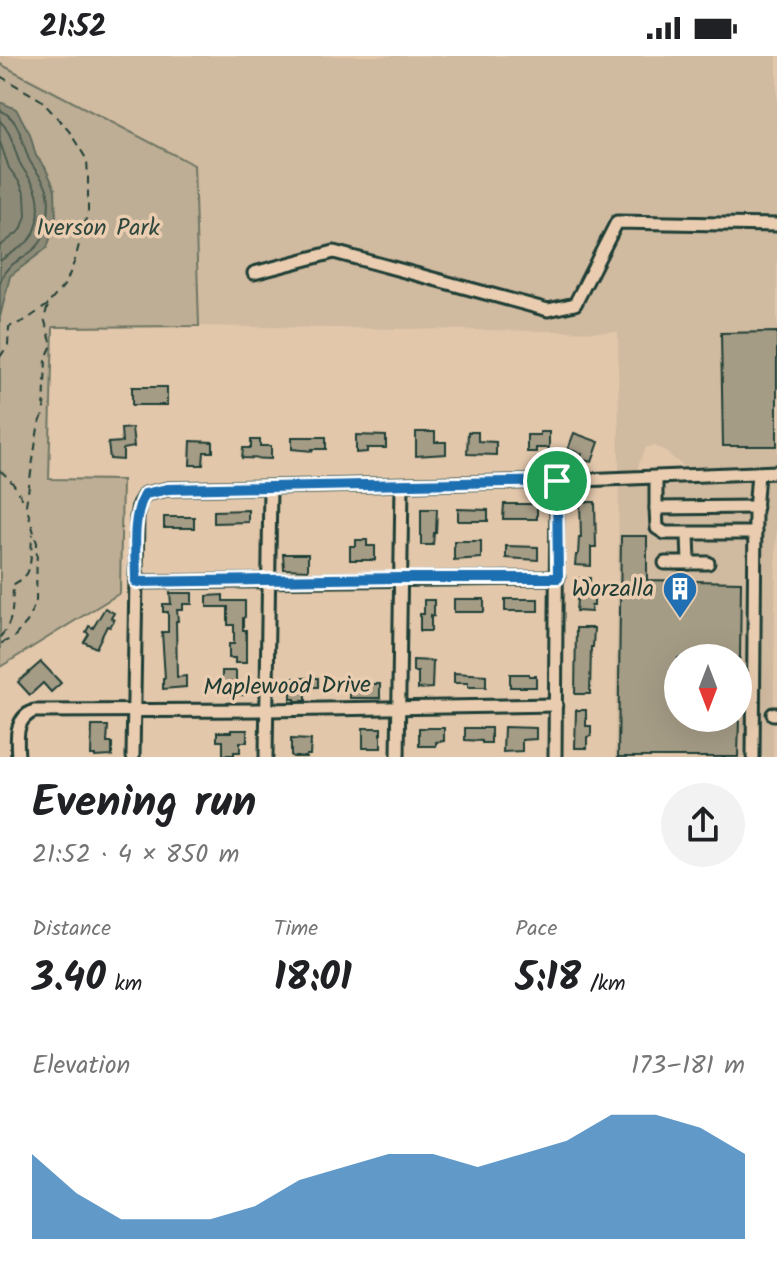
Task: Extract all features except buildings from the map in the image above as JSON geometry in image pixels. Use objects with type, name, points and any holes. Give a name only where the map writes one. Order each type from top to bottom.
[{"type":"street","points":[[254,273],[334,252],[548,310],[575,304],[617,222],[777,225]]},
{"type":"street","points":[[133,757],[137,517],[145,494],[168,489],[619,480],[777,472]]},
{"type":"street","points":[[753,757],[758,473]]},
{"type":"street","points":[[656,478],[657,528],[661,531],[688,534],[755,533]]},
{"type":"street","points":[[555,757],[557,481]]},
{"type":"street","points":[[398,757],[402,485]]},
{"type":"street","points":[[266,757],[270,488]]},
{"type":"street","points":[[656,508],[756,507]]},
{"type":"street","points":[[688,534],[689,563]]},
{"type":"street","points":[[665,563],[708,563]]},
{"type":"street","points":[[136,582],[558,578]]},
{"type":"street","name":"Maplewood Drive","points":[[18,757],[18,729],[22,717],[40,710],[556,705]]},
{"type":"path","points":[[0,76],[41,100],[69,131],[87,160],[88,211],[66,283],[49,303],[26,320],[9,327],[8,345],[0,357]]},
{"type":"path","points":[[26,505],[38,428],[44,412],[46,358],[52,345],[44,318],[49,303]]},
{"type":"path","points":[[0,471],[5,473],[26,505],[37,543],[36,601],[27,622],[14,637],[0,644]]},
{"type":"path","points":[[0,637],[12,619],[13,585],[27,576],[29,570],[34,533]]},
{"type":"shaded area","points":[[0,56],[777,56],[777,467],[691,470],[654,446],[644,451],[636,472],[619,475],[618,332],[199,326],[194,165],[0,64]]},
{"type":"shaded area","points":[[777,476],[773,757],[615,757],[619,483]]},
{"type":"green space","name":"Iverson Park","points":[[0,64],[194,165],[199,326],[53,327],[49,479],[122,480],[120,593],[0,667]]},
{"type":"water","points":[[0,102],[16,109],[30,134],[36,156],[55,189],[56,221],[47,248],[10,276],[0,317]]},
{"type":"place","name":"Worzalla","points":[[680,620]]},
{"type":"route","points":[[557,481],[558,578],[136,582],[137,517],[145,494],[168,489],[557,481]]}]
